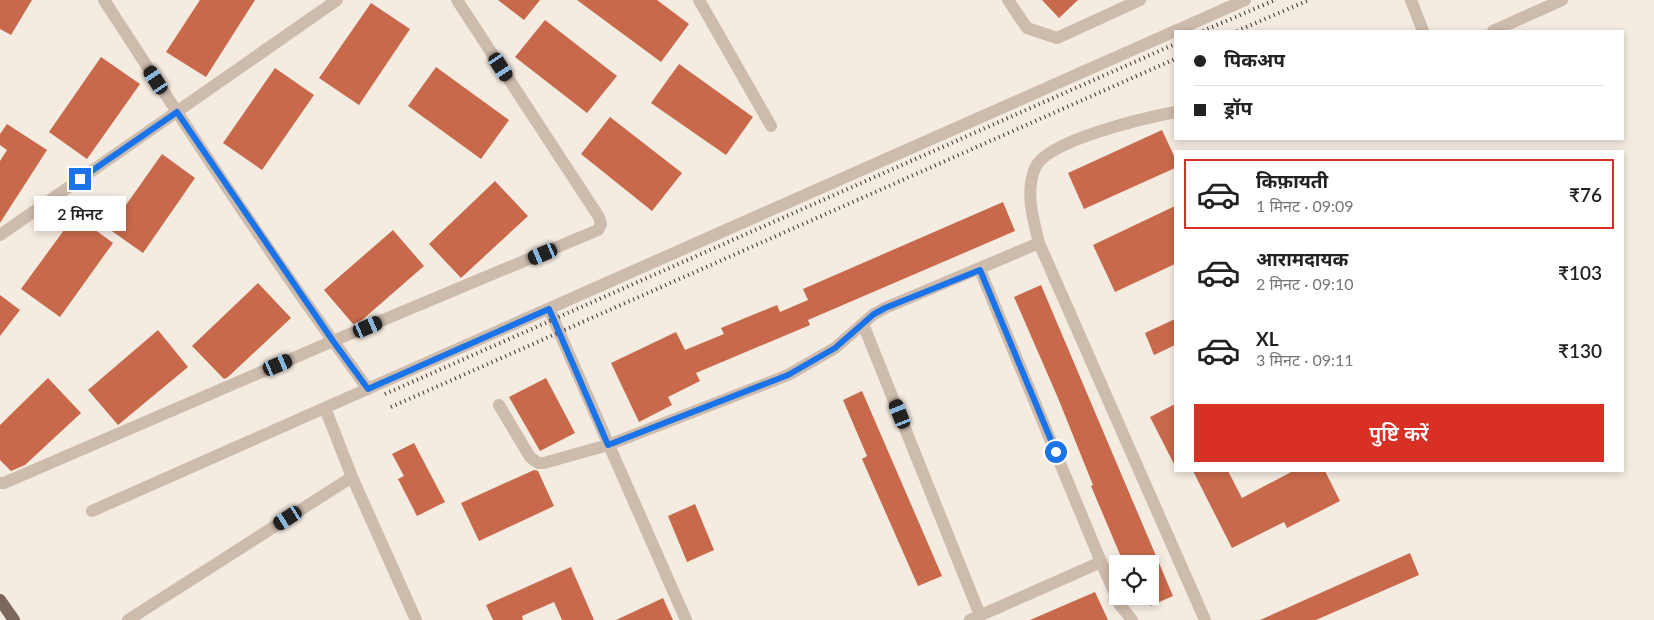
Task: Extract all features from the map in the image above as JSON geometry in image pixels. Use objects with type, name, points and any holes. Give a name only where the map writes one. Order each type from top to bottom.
[{"type":"main road","points":[[0,600],[14,620]]},
{"type":"street","points":[[104,0],[177,112],[333,341],[368,389]]},
{"type":"street","points":[[0,235],[337,0]]},
{"type":"street","points":[[0,483],[595,232],[600,228],[599,217],[457,0]]},
{"type":"street","points":[[699,0],[771,126]]},
{"type":"street","points":[[1008,0],[1027,28],[1057,38],[1140,0]]},
{"type":"street","points":[[1177,30],[1245,0]]},
{"type":"street","points":[[1411,0],[1423,30]]},
{"type":"street","points":[[1495,30],[1562,0]]},
{"type":"street","points":[[92,511],[1174,32]]},
{"type":"street","points":[[1174,112],[1140,119],[1062,146],[1047,155],[1036,166],[1030,187],[1032,213],[1039,244],[1205,620]]},
{"type":"street","points":[[498,405],[530,457],[538,463],[559,460],[608,445],[788,375],[835,348],[885,308],[1039,244]]},
{"type":"street","points":[[980,270],[1101,562],[1120,605],[1132,620]]},
{"type":"street","points":[[549,309],[686,620]]},
{"type":"street","points":[[863,324],[975,617],[1101,562]]},
{"type":"street","points":[[325,408],[352,478],[416,620]]},
{"type":"street","points":[[128,620],[352,478]]},
{"type":"building","points":[[0,0],[32,0],[11,35],[0,29]]},
{"type":"building","points":[[200,0],[255,0],[206,77],[166,52]]},
{"type":"building","points":[[498,0],[540,0],[524,20]]},
{"type":"building","points":[[577,0],[657,0],[689,24],[661,62]]},
{"type":"building","points":[[1042,0],[1078,0],[1059,18]]},
{"type":"building","points":[[371,3],[410,29],[359,105],[319,78]]},
{"type":"building","points":[[545,20],[617,76],[587,113],[515,57]]},
{"type":"building","points":[[101,57],[140,84],[87,159],[49,132]]},
{"type":"building","points":[[679,64],[753,117],[726,155],[651,103]]},
{"type":"building","points":[[436,67],[509,120],[481,159],[408,106]]},
{"type":"building","points":[[275,68],[314,95],[262,170],[223,143]]},
{"type":"building","points":[[610,117],[682,173],[652,211],[581,154]]},
{"type":"building","points":[[7,124],[47,150],[0,223],[0,161],[7,150],[0,145],[0,134]]},
{"type":"building","points":[[1162,130],[1174,156],[1174,168],[1084,209],[1068,173]]},
{"type":"building","points":[[162,154],[195,178],[143,253],[109,229]]},
{"type":"building","points":[[495,181],[528,216],[461,278],[429,244]]},
{"type":"building","points":[[1003,202],[1015,231],[808,320],[810,325],[696,373],[700,381],[668,397],[672,405],[639,422],[611,363],[676,332],[685,350],[724,334],[721,328],[777,305],[780,312],[808,300],[803,289]]},
{"type":"building","points":[[1174,206],[1174,264],[1115,292],[1093,245]]},
{"type":"building","points":[[75,215],[113,243],[60,317],[21,289]]},
{"type":"building","points":[[393,230],[424,266],[362,320],[353,324],[324,290]]},
{"type":"building","points":[[258,283],[291,318],[224,379],[192,346]]},
{"type":"building","points":[[1041,285],[1156,555],[1120,555],[1091,486],[1093,485],[1058,398],[1014,297]]},
{"type":"building","points":[[0,295],[20,310],[0,336]]},
{"type":"building","points":[[1174,319],[1174,345],[1154,355],[1145,333]]},
{"type":"building","points":[[158,330],[188,367],[118,425],[88,390]]},
{"type":"building","points":[[48,378],[81,413],[25,465],[11,471],[0,460],[0,425]]},
{"type":"building","points":[[546,378],[575,433],[540,451],[509,397]]},
{"type":"building","points":[[862,391],[942,576],[918,586],[862,459],[867,456],[843,400]]},
{"type":"building","points":[[1174,405],[1174,464],[1150,417]]},
{"type":"building","points":[[414,443],[445,502],[417,516],[398,479],[404,476],[392,454]]},
{"type":"building","points":[[534,470],[538,471],[554,506],[479,541],[461,503]]},
{"type":"building","points":[[1194,472],[1229,472],[1242,498],[1291,472],[1326,472],[1340,501],[1287,528],[1284,522],[1232,548]]},
{"type":"building","points":[[695,504],[714,550],[687,562],[668,516]]},
{"type":"building","points":[[1410,553],[1419,575],[1316,620],[1260,620]]},
{"type":"building","points":[[1159,563],[1173,596],[1159,602]]},
{"type":"building","points":[[571,567],[594,620],[562,620],[554,602],[522,616],[523,620],[493,620],[486,605]]},
{"type":"building","points":[[1095,592],[1108,620],[1030,620]]},
{"type":"building","points":[[663,598],[673,620],[616,620]]},
{"type":"railway","points":[[1205,30],[1275,0]]},
{"type":"railway","points":[[1239,30],[1309,0]]},
{"type":"railway","points":[[385,394],[1174,44]]},
{"type":"railway","points":[[391,407],[1174,59]]},
{"type":"route","points":[[80,179],[177,112],[333,341],[368,389],[549,309],[608,445],[788,375],[835,348],[874,314],[980,270],[1056,452]]}]
